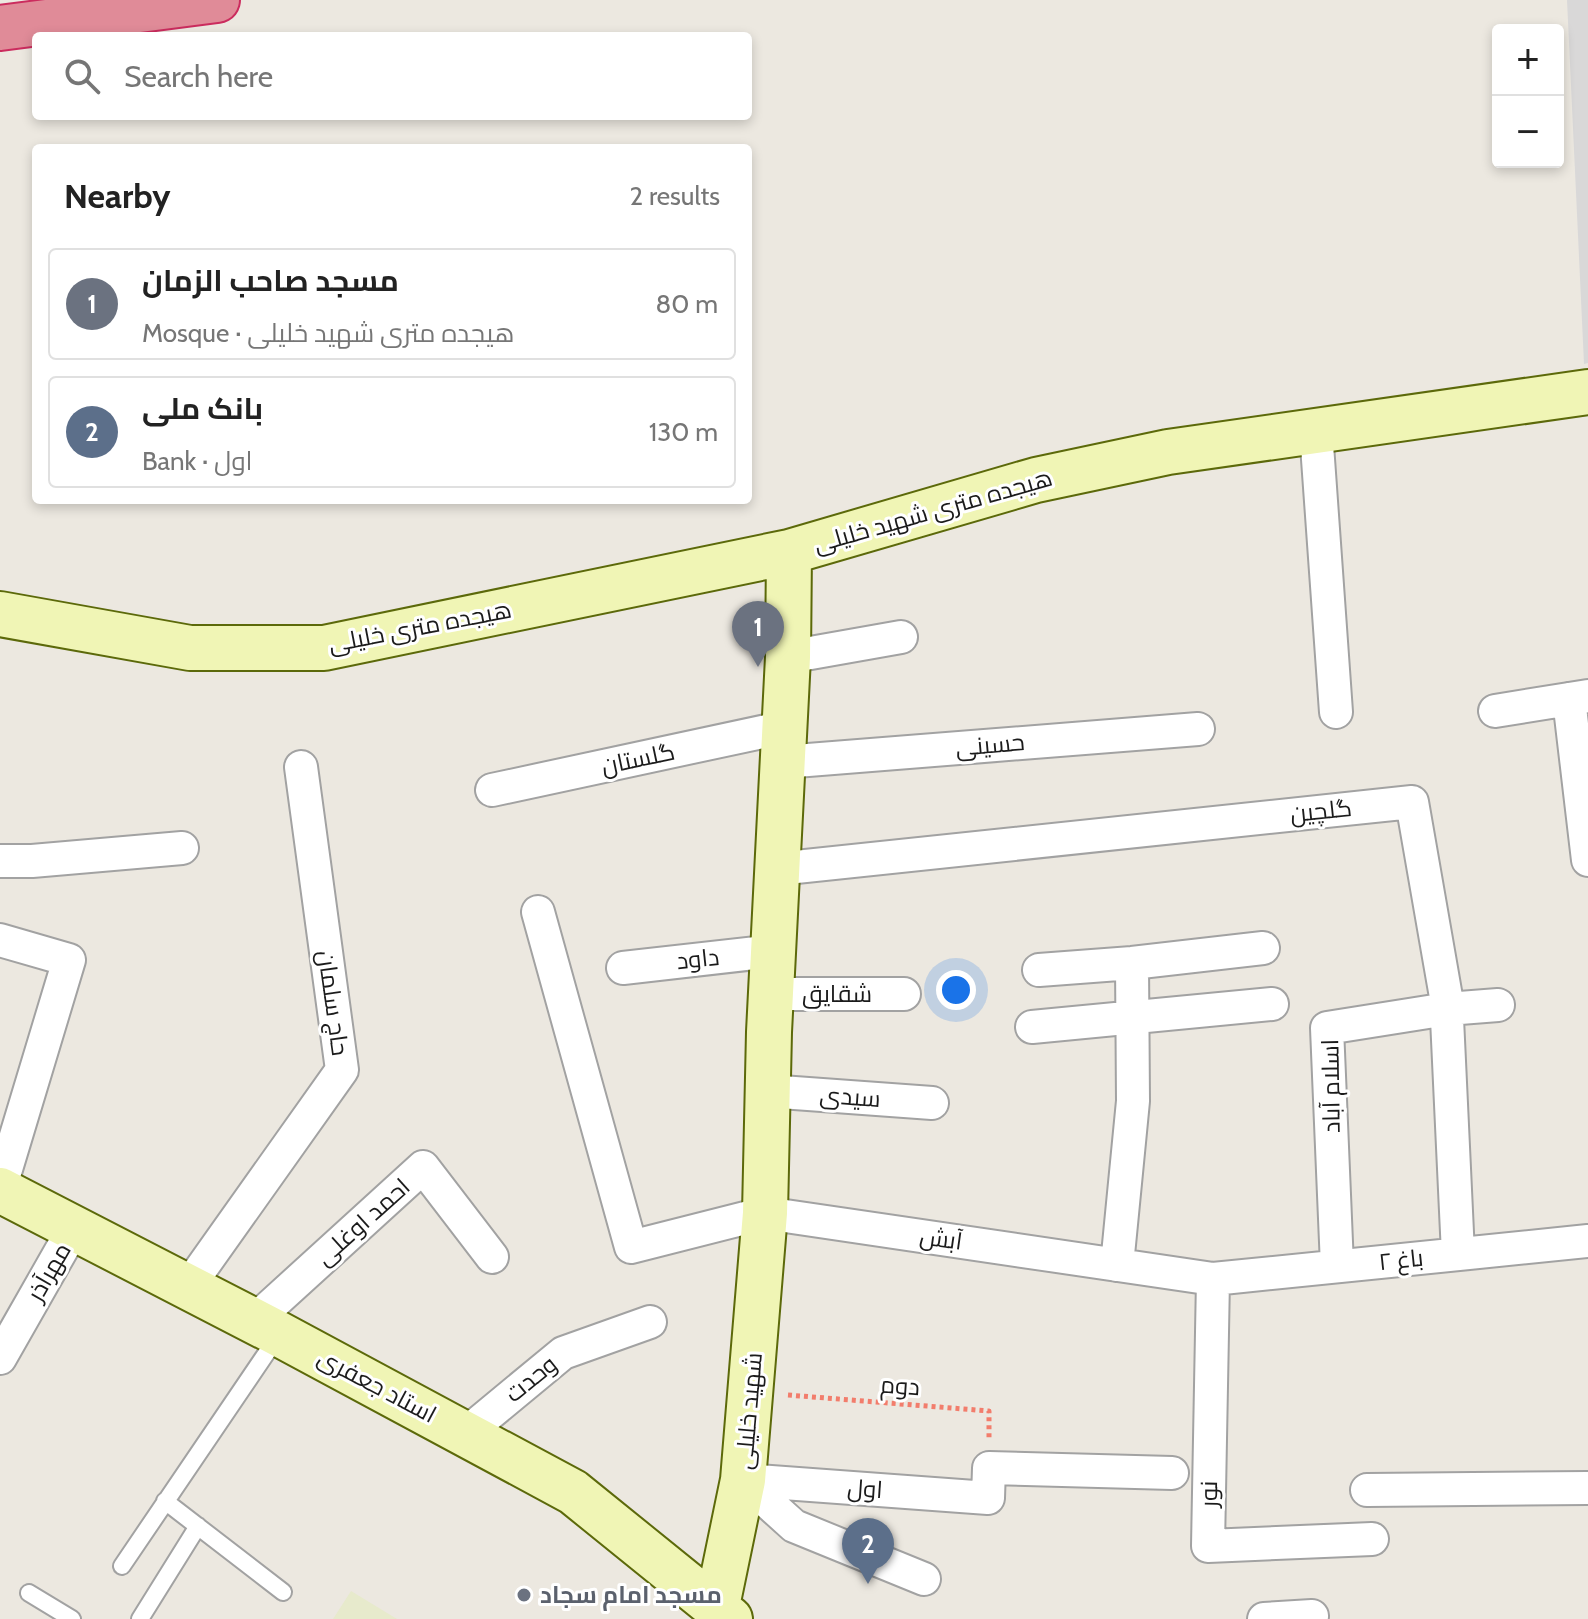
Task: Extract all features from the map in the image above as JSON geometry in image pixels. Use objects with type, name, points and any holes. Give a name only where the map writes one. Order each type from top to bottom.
[{"type":"highway","points":[[0,28],[217,0]]},
{"type":"main road","name":"هیجده متری شهید خلیلی","points":[[765,1213],[771,994],[788,657],[789,552],[1036,480],[1168,452],[1588,392]]},
{"type":"main road","name":"هیجده متری خلیلی","points":[[0,614],[190,648],[324,648],[789,552]]},
{"type":"main road","name":"استاد جعفری","points":[[0,1189],[573,1492],[723,1612]]},
{"type":"main road","name":"شهید خلیلی","points":[[723,1612],[743,1480],[765,1213]]},
{"type":"street","points":[[1316,431],[1336,712]]},
{"type":"street","points":[[788,657],[901,637]]},
{"type":"street","points":[[1495,711],[1578,697],[1588,860]]},
{"type":"street","name":"حسینی","points":[[784,744],[1198,729]]},
{"type":"street","name":"گلستان","points":[[492,790],[784,744]]},
{"type":"street","name":"حاج سلمان","points":[[188,1287],[342,1070],[301,767]]},
{"type":"street","name":"گلچین","points":[[777,869],[1412,802],[1447,1009],[1458,1254]]},
{"type":"street","points":[[0,861],[182,848]]},
{"type":"street","points":[[538,912],[631,1247],[765,1213]]},
{"type":"street","points":[[0,940],[69,960],[0,1189]]},
{"type":"street","points":[[1039,970],[1263,948]]},
{"type":"street","name":"داود","points":[[623,968],[773,951]]},
{"type":"street","points":[[1117,1265],[1133,1101],[1132,963]]},
{"type":"street","name":"شقایق","points":[[771,994],[904,994]]},
{"type":"street","points":[[1032,1027],[1272,1004]]},
{"type":"street","name":"اسلام آباد","points":[[1337,1266],[1327,1028],[1447,1009],[1498,1005]]},
{"type":"street","name":"سیدی","points":[[767,1091],[932,1103]]},
{"type":"street","name":"احمد اوغلی","points":[[266,1328],[423,1167],[492,1257]]},
{"type":"street","name":"آبش","points":[[765,1213],[1213,1279]]},
{"type":"street","name":"مهرآذر","points":[[0,1358],[74,1228]]},
{"type":"street","name":"باغ ۲","points":[[1213,1279],[1588,1241]]},
{"type":"street","name":"نور","points":[[1213,1279],[1208,1546],[1372,1539]]},
{"type":"street","name":"وحدت","points":[[465,1434],[563,1353],[650,1322]]},
{"type":"street","name":"اول","points":[[743,1480],[989,1483],[1172,1473]]},
{"type":"street","points":[[743,1480],[794,1526],[924,1579]]},
{"type":"street","points":[[1367,1490],[1588,1488]]},
{"type":"street","points":[[1264,1619],[1312,1616]]},
{"type":"lane","name":"احمد اوغلی","points":[[122,1566],[165,1501],[266,1328]]},
{"type":"lane","points":[[165,1501],[283,1592]]},
{"type":"lane","points":[[140,1619],[198,1526]]},
{"type":"lane","points":[[29,1593],[72,1619]]},
{"type":"path","name":"دوم","points":[[751,1392],[989,1411],[989,1483]]},
{"type":"shaded area","points":[[1567,0],[1588,0],[1588,363],[1584,364]]},
{"type":"green space","points":[[351,1591],[397,1619],[333,1619]]},
{"type":"place","name":"مسجد صاحب الزمان","points":[[758,667]]},
{"type":"place","name":"بانک ملی","points":[[868,1584]]},
{"type":"place","name":"مسجد امام سجاد","points":[[524,1595]]}]
